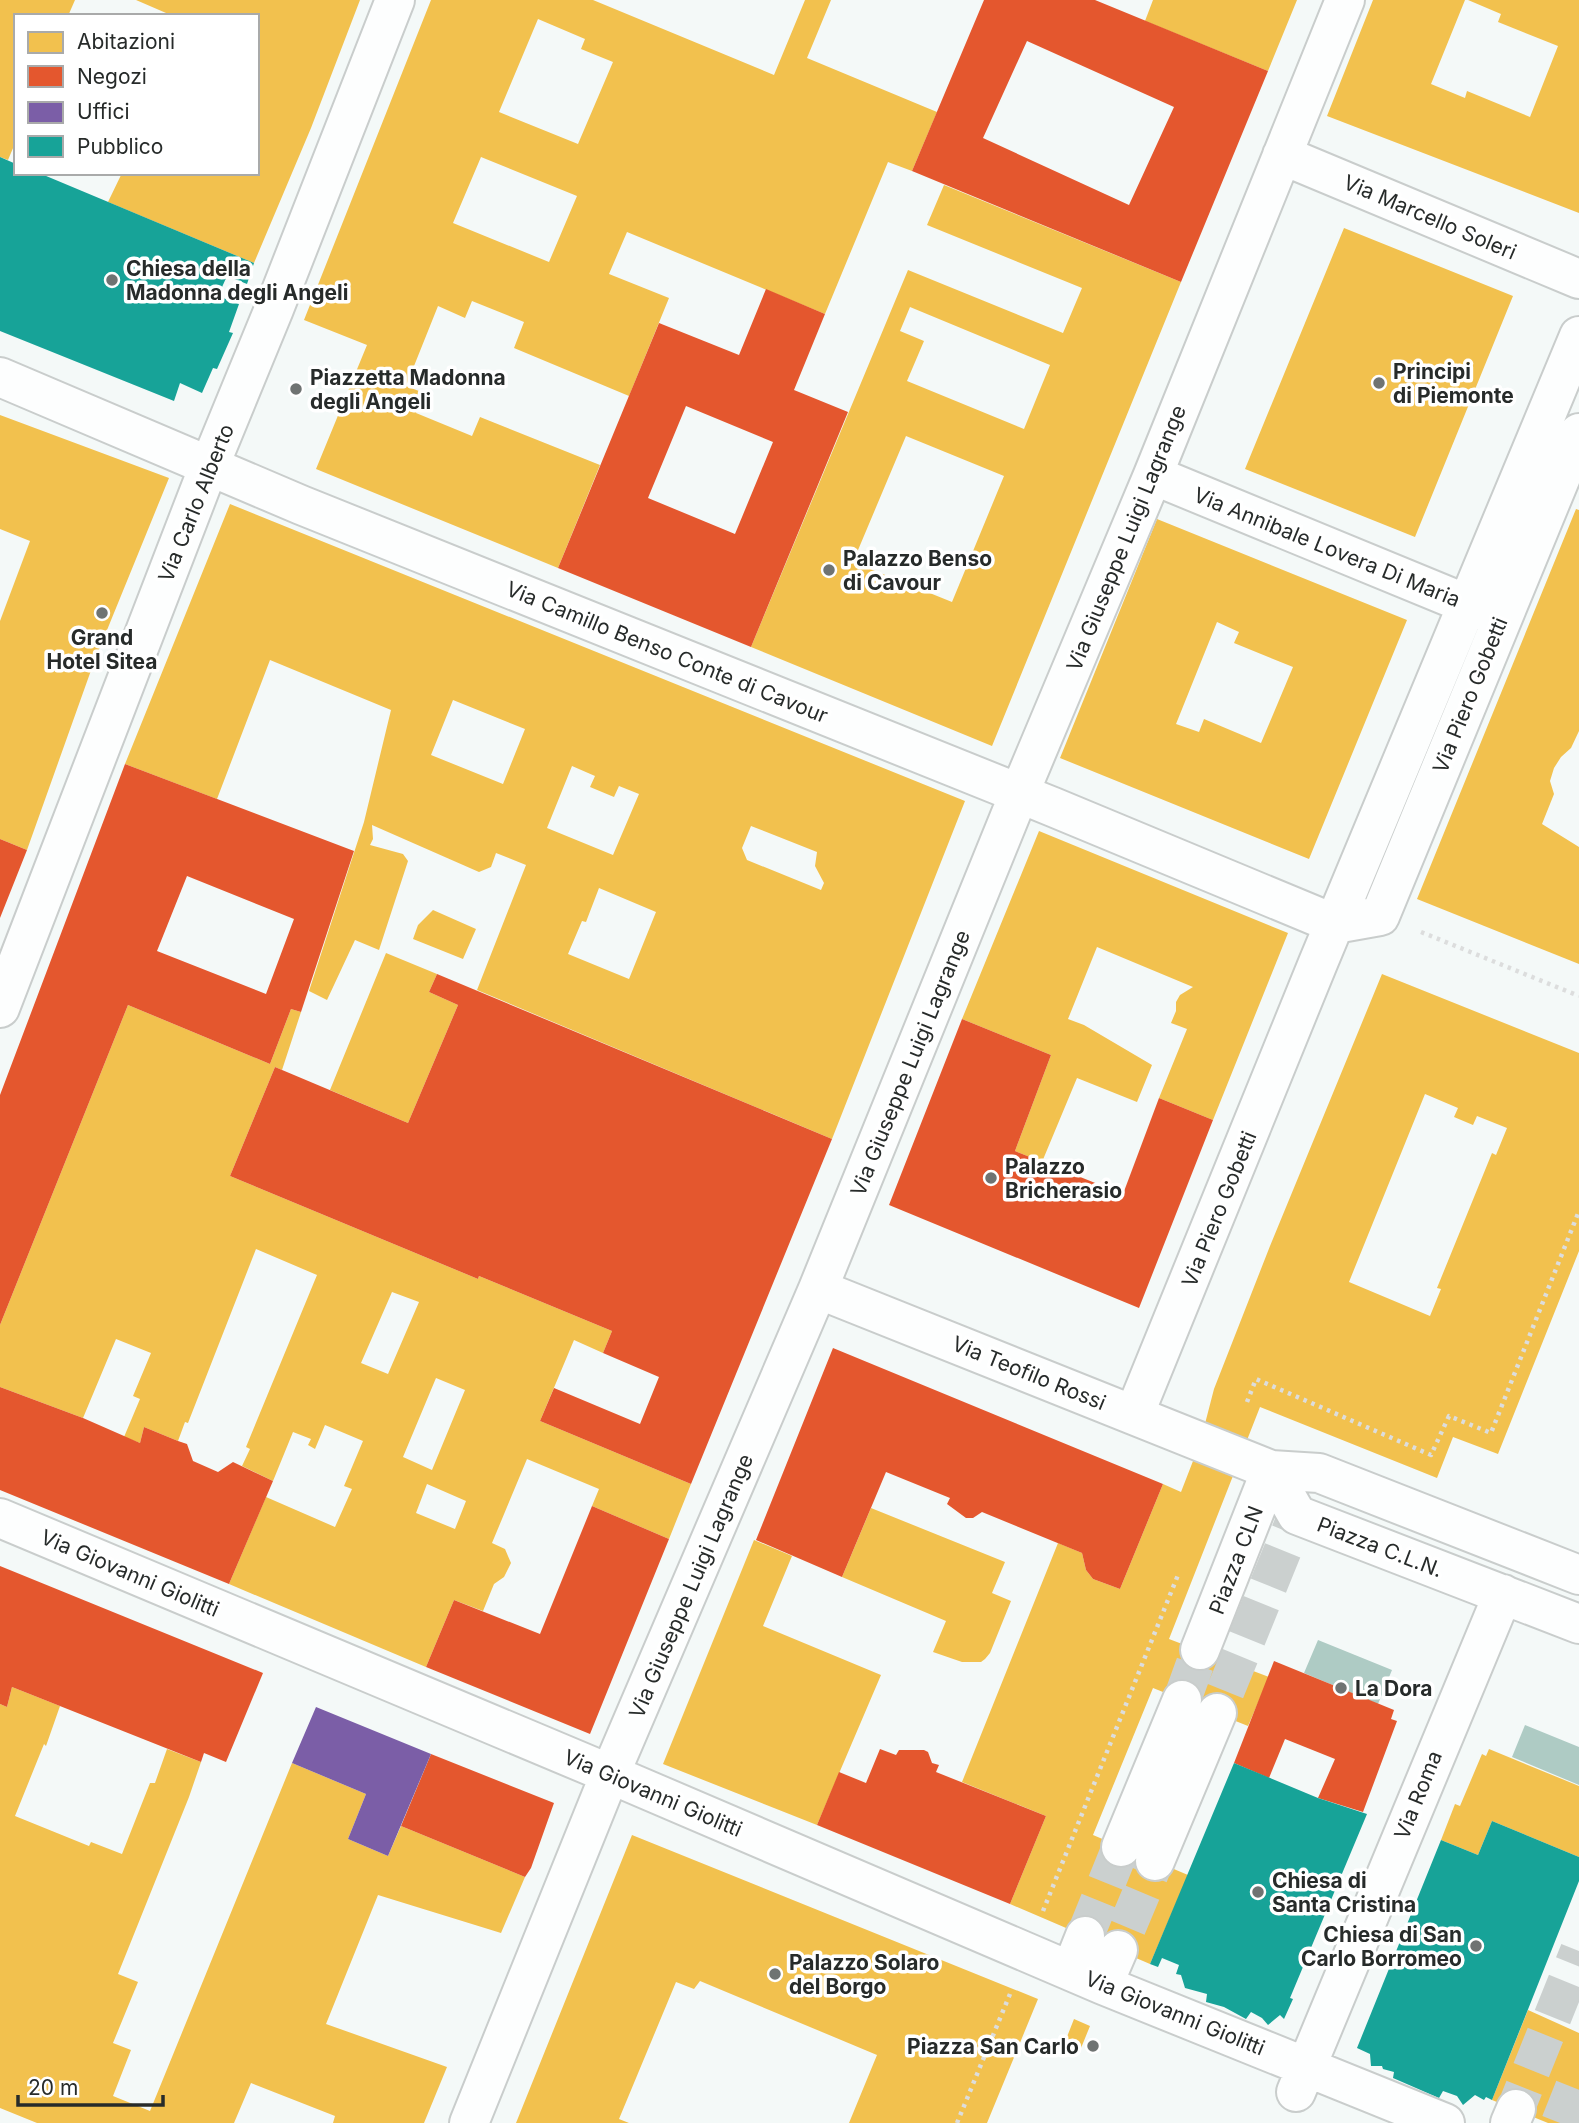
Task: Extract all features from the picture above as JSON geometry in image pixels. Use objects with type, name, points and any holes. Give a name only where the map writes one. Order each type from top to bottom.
[{"type":"street","name":"Via Carlo Alberto","points":[[0,1008],[395,0]]},
{"type":"street","name":"Via Giuseppe Luigi Lagrange","points":[[469,2123],[610,1774],[818,1289],[1345,0]]},
{"type":"street","name":"Via Marcello Soleri","points":[[1282,155],[1579,279]]},
{"type":"street","points":[[1485,611],[1579,337]]},
{"type":"street","name":"Via Camillo Benso Conte di Cavour","points":[[0,377],[211,467],[1335,924]]},
{"type":"street","name":"Via Piero Gobetti","points":[[1134,1415],[1335,924],[1380,916],[1485,611],[1576,448]]},
{"type":"street","name":"Via Annibale Lovera Di Maria","points":[[1153,475],[1485,611]]},
{"type":"street","name":"Via Teofilo Rossi","points":[[818,1289],[1256,1464],[1319,1473],[1579,1575]]},
{"type":"street","name":"Piazza C.L.N.","points":[[1256,1464],[1297,1515],[1579,1624]]},
{"type":"street","name":"Piazza CLN","points":[[1200,1650],[1256,1464]]},
{"type":"street","name":"Via Giovanni Giolitti","points":[[0,1518],[610,1774],[1094,1960],[1301,2079],[1445,2123]]},
{"type":"street","name":"Via Roma","points":[[1301,2079],[1503,1594]]},
{"type":"street","points":[[1138,1854],[1199,1706]]},
{"type":"path","points":[[1247,1402],[1256,1379],[1431,1455],[1449,1416],[1491,1433],[1579,1211]]},
{"type":"path","points":[[1040,1917],[1182,1565]]},
{"type":"path","points":[[957,2123],[1012,1990]]},
{"type":"shaded area","points":[[1318,1640],[1392,1670],[1378,1704],[1304,1673]]},
{"type":"shaded area","points":[[1525,1725],[1579,1747],[1579,1785],[1512,1757]]},
{"type":"building: Abitazioni","points":[[0,0],[75,0],[69,14],[14,14],[14,146],[8,160],[0,157]]},
{"type":"building: Abitazioni","points":[[136,0],[360,0],[311,128],[254,263],[108,202],[121,175],[259,175],[259,14],[168,14]]},
{"type":"building: Abitazioni","points":[[431,0],[593,0],[774,75],[805,0],[831,0],[807,58],[937,112],[912,171],[888,162],[825,314],[627,232],[609,274],[669,298],[629,396],[514,348],[524,322],[472,301],[465,318],[438,306],[406,386],[424,393],[416,413],[472,436],[480,417],[600,465],[558,568],[316,469],[367,345],[304,320]],"holes":[[[538,19],[585,39],[581,49],[613,62],[578,144],[499,112]],[[481,157],[577,196],[549,262],[453,223]]]},
{"type":"building: Abitazioni","points":[[1153,0],[1297,0],[1268,71],[1145,21]]},
{"type":"building: Abitazioni","points":[[1373,0],[1465,0],[1431,84],[1465,98],[1467,91],[1530,117],[1558,46],[1498,22],[1501,14],[1468,0],[1579,0],[1579,213],[1327,116]]},
{"type":"building: Abitazioni","points":[[944,185],[1181,282],[992,746],[751,647],[908,270],[1063,333],[1082,288],[927,225]],"holes":[[[910,307],[1050,365],[1024,429],[907,381],[924,341],[900,331]],[[906,436],[1004,476],[952,602],[853,562]]]},
{"type":"building: Abitazioni","name":"Principi di Piemonte","points":[[1344,228],[1513,296],[1415,537],[1245,469]]},
{"type":"building: Abitazioni","points":[[0,415],[169,478],[94,662],[27,850],[0,839],[0,621],[30,541],[0,529]]},
{"type":"building: Abitazioni","points":[[230,504],[965,801],[832,1139],[477,990],[526,865],[496,853],[491,867],[479,872],[372,825],[373,839],[370,845],[403,854],[408,861],[379,950],[355,940],[327,1000],[309,991],[364,822],[391,710],[270,660],[217,799],[125,764]],"holes":[[[453,700],[525,729],[503,784],[431,755]],[[572,766],[595,776],[590,787],[614,797],[619,786],[639,794],[613,855],[547,828]],[[751,826],[817,852],[815,866],[824,883],[821,890],[747,860],[742,848]],[[599,888],[656,912],[629,979],[568,954],[582,921],[586,922]]]},
{"type":"building: Abitazioni","points":[[1576,509],[1579,510],[1579,731],[1571,748],[1554,768],[1550,781],[1554,794],[1542,824],[1579,847],[1579,964],[1417,899]]},
{"type":"building: Abitazioni","points":[[1157,519],[1407,620],[1309,859],[1060,758]],"holes":[[[1217,622],[1239,632],[1234,643],[1293,667],[1261,743],[1204,719],[1199,732],[1176,724]]]},
{"type":"building: Abitazioni","points":[[1039,831],[1288,933],[1213,1120],[1159,1098],[1187,1029],[1171,1023],[1176,1002],[1180,995],[1193,987],[1097,947],[1068,1019],[1084,1025],[1152,1065],[1137,1102],[1077,1078],[1042,1162],[1015,1151],[1051,1055],[962,1019]]},
{"type":"building: Abitazioni","points":[[433,910],[476,929],[463,959],[413,939],[418,925]]},
{"type":"building: Abitazioni","points":[[386,953],[437,974],[429,992],[458,1005],[408,1123],[330,1090]]},
{"type":"building: Abitazioni","points":[[1382,974],[1579,1053],[1579,1251],[1498,1454],[1453,1437],[1437,1478],[1260,1407],[1169,1639],[1269,1677],[1248,1726],[1153,1688],[1093,1835],[1188,1875],[1150,1964],[1010,1904],[1046,1816],[962,1782],[1058,1543],[1082,1553],[1086,1570],[1093,1579],[1120,1589],[1163,1484],[1181,1492],[1200,1443],[1214,1389]],"holes":[[[1425,1094],[1458,1108],[1454,1117],[1473,1125],[1477,1116],[1507,1128],[1496,1155],[1492,1153],[1437,1288],[1441,1289],[1430,1316],[1349,1282]]]},
{"type":"building: Abitazioni","points":[[128,1005],[270,1064],[291,1009],[301,1012],[282,1070],[275,1067],[230,1176],[478,1279],[479,1276],[612,1331],[603,1353],[574,1340],[540,1421],[691,1484],[669,1539],[592,1506],[599,1489],[527,1459],[492,1543],[505,1549],[511,1563],[504,1577],[494,1584],[483,1611],[454,1600],[426,1667],[229,1584],[266,1497],[335,1527],[352,1489],[344,1486],[363,1441],[325,1425],[315,1449],[308,1445],[311,1439],[293,1432],[273,1481],[242,1466],[250,1449],[246,1447],[317,1275],[256,1249],[188,1423],[185,1422],[178,1441],[144,1427],[140,1443],[124,1437],[140,1399],[133,1396],[151,1353],[116,1339],[83,1418],[0,1387],[0,1325]],"holes":[[[392,1292],[419,1302],[388,1374],[361,1363]],[[436,1378],[465,1390],[432,1470],[403,1457]],[[427,1484],[466,1501],[455,1529],[416,1513]]]},
{"type":"building: Abitazioni","points":[[871,1508],[1005,1562],[992,1593],[1011,1601],[990,1653],[981,1662],[962,1662],[933,1652],[946,1621],[842,1577]]},
{"type":"building: Abitazioni","points":[[754,1540],[792,1556],[763,1626],[881,1675],[817,1825],[663,1764]]},
{"type":"building: Abitazioni","points":[[12,1687],[60,1706],[46,1746],[44,1744],[15,1816],[89,1846],[91,1842],[122,1854],[150,1783],[155,1783],[167,1749],[201,1762],[118,1974],[138,1982],[113,2043],[131,2050],[113,2096],[150,2111],[292,1763],[366,1794],[348,1839],[388,1856],[401,1826],[525,1877],[501,1933],[378,1895],[326,2024],[447,2067],[424,2123],[333,2123],[335,2116],[251,2083],[234,2123],[37,2123],[0,2108],[0,1704],[7,1707]]},
{"type":"building: Abitazioni","points":[[1489,1749],[1579,1786],[1579,1857],[1492,1821],[1478,1855],[1441,1840],[1455,1804],[1460,1806],[1482,1754],[1486,1756]]},
{"type":"building: Abitazioni","name":"Palazzo Solaro del Borgo","points":[[632,1835],[1038,1999],[987,2123],[849,2123],[877,2055],[700,1981],[694,1989],[676,1982],[619,2119],[629,2123],[516,2123]]},
{"type":"building: Abitazioni","points":[[1528,2010],[1579,2033],[1579,2123],[1548,2123],[1492,2100]]},
{"type":"building: Abitazioni","points":[[1074,2019],[1090,2026],[1079,2053],[1063,2047]]},
{"type":"building: Negozi","points":[[984,0],[1095,0],[1268,71],[1181,282],[912,171]],"holes":[[[1027,41],[1174,107],[1129,205],[983,138]]]},
{"type":"building: Negozi","points":[[766,289],[825,314],[794,390],[848,412],[751,647],[558,568],[659,323],[739,355]],"holes":[[[686,406],[773,442],[735,534],[648,498]]]},
{"type":"building: Negozi","points":[[125,764],[354,851],[301,1012],[291,1009],[270,1064],[128,1005],[0,1325],[0,1095]],"holes":[[[187,876],[294,919],[266,994],[157,951]]]},
{"type":"building: Negozi","points":[[0,839],[27,850],[0,918]]},
{"type":"building: Negozi","points":[[437,974],[832,1139],[691,1484],[540,1421],[554,1388],[640,1424],[659,1377],[603,1353],[612,1331],[479,1276],[478,1279],[230,1176],[275,1067],[408,1123],[458,1005],[429,992]]},
{"type":"building: Negozi","name":"Palazzo Bricherasio","points":[[962,1019],[1051,1055],[1015,1151],[1123,1194],[1159,1098],[1213,1120],[1139,1308],[889,1205]]},
{"type":"building: Negozi","points":[[833,1348],[1163,1484],[1120,1589],[1093,1579],[1086,1570],[1082,1553],[982,1512],[973,1518],[966,1518],[947,1504],[950,1498],[886,1472],[842,1577],[756,1540]]},
{"type":"building: Negozi","points":[[0,1387],[140,1443],[144,1427],[187,1444],[193,1461],[218,1472],[233,1462],[273,1481],[229,1584],[0,1490]]},
{"type":"building: Negozi","points":[[592,1506],[669,1539],[590,1734],[426,1667],[454,1600],[540,1634]]},
{"type":"building: Negozi","points":[[0,1566],[263,1673],[226,1762],[204,1753],[201,1762],[12,1687],[7,1707],[0,1704]]},
{"type":"building: Negozi","points":[[1274,1661],[1394,1710],[1391,1719],[1397,1721],[1363,1812],[1318,1798],[1335,1759],[1285,1739],[1269,1778],[1234,1763]]},
{"type":"building: Negozi","points":[[880,1749],[896,1755],[899,1750],[924,1750],[928,1752],[932,1763],[939,1765],[936,1772],[1046,1816],[1010,1904],[817,1825],[839,1772],[866,1783]]},
{"type":"building: Negozi","points":[[431,1754],[554,1803],[531,1868],[525,1877],[401,1826]]},
{"type":"building: Uffici","points":[[316,1707],[431,1754],[388,1856],[348,1839],[366,1794],[292,1763]]},
{"type":"building: Pubblico","name":"Chiesa della Madonna degli Angeli","points":[[0,157],[14,163],[14,175],[44,175],[254,263],[247,284],[227,276],[218,296],[239,304],[229,332],[233,333],[217,369],[213,368],[202,393],[180,383],[174,401],[0,331]]},
{"type":"building: Pubblico","name":"Chiesa di Santa Cristina","points":[[1234,1763],[1318,1798],[1367,1814],[1290,1998],[1293,1999],[1284,2019],[1280,2015],[1268,2025],[1251,2012],[1246,2019],[1224,2007],[1206,2002],[1207,1994],[1185,1988],[1181,1975],[1176,1974],[1179,1965],[1162,1958],[1158,1967],[1150,1964]]},
{"type":"building: Pubblico","name":"Chiesa di San Carlo Borromeo","points":[[1492,1821],[1579,1857],[1579,1881],[1492,2100],[1486,2097],[1484,2100],[1475,2095],[1463,2105],[1457,2096],[1443,2091],[1439,2098],[1393,2078],[1394,2072],[1383,2069],[1382,2066],[1371,2066],[1370,2054],[1357,2048],[1441,1840],[1478,1855]]},
{"type":"tunnel","points":[[1204,1744],[1297,1515]]},
{"type":"tunnel","points":[[1182,1700],[1200,1650]]},
{"type":"tunnel","points":[[1105,1980],[1167,1832]]},
{"type":"tunnel","points":[[1085,1936],[1121,1847]]},
{"type":"tunnel","points":[[1510,2123],[1579,1951]]},
{"type":"tunnel","points":[[1560,2123],[1579,2075]]},
{"type":"place","name":"Chiesa della Madonna degli Angeli","points":[[112,280]]},
{"type":"place","name":"Principi di Piemonte","points":[[1379,383]]},
{"type":"place","name":"Piazzetta Madonna degli Angeli","points":[[296,389]]},
{"type":"place","name":"Palazzo Benso di Cavour","points":[[829,570]]},
{"type":"place","name":"Grand Hotel Sitea","points":[[102,613]]},
{"type":"place","name":"Palazzo Bricherasio","points":[[991,1178]]},
{"type":"place","name":"La Dora","points":[[1341,1688]]},
{"type":"place","name":"Chiesa di Santa Cristina","points":[[1258,1892]]},
{"type":"place","name":"Chiesa di San Carlo Borromeo","points":[[1476,1946]]},
{"type":"place","name":"Palazzo Solaro del Borgo","points":[[775,1974]]},
{"type":"place","name":"Piazza San Carlo","points":[[1093,2046]]}]
